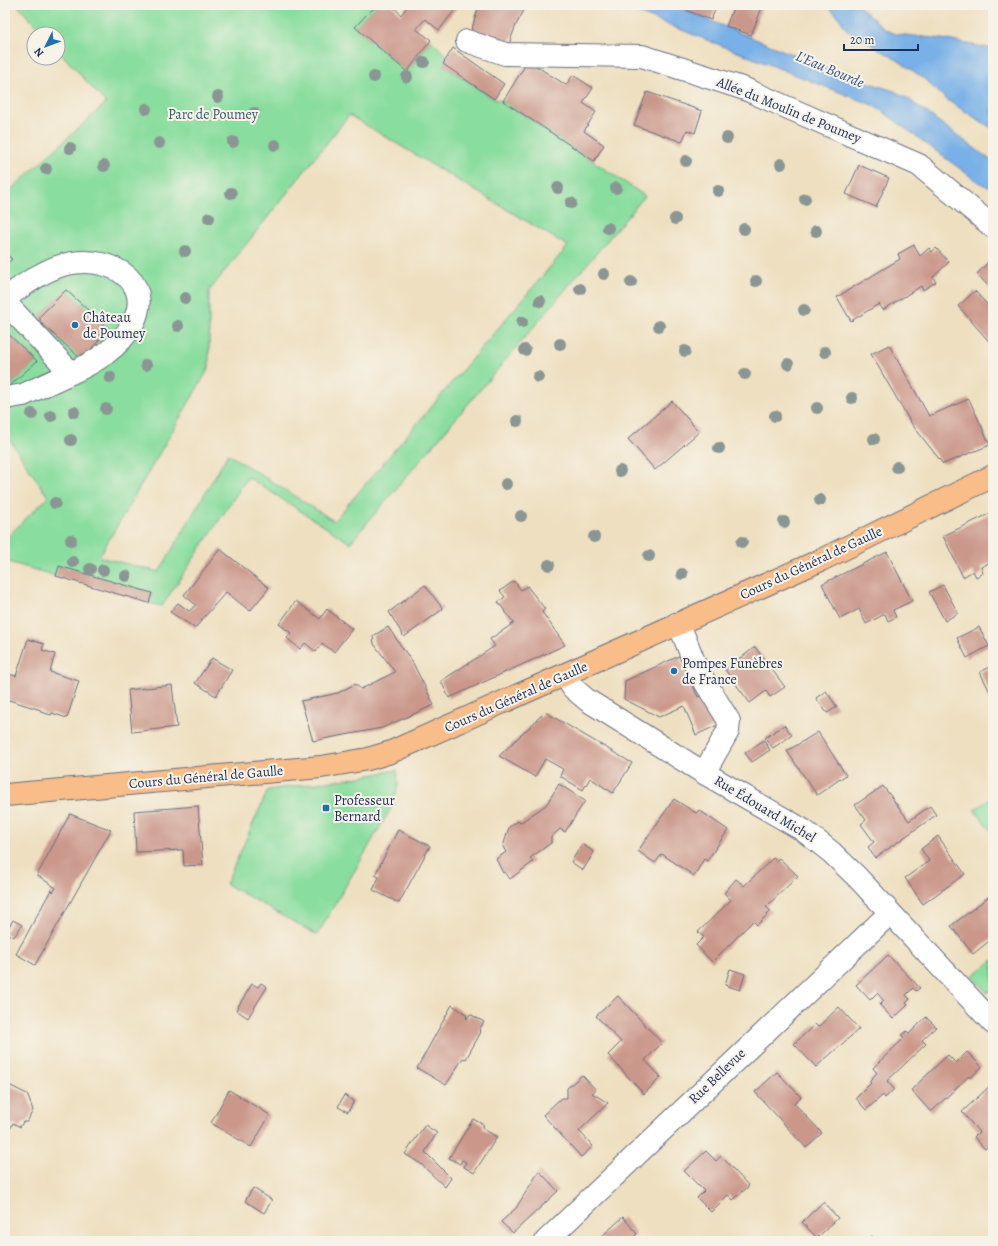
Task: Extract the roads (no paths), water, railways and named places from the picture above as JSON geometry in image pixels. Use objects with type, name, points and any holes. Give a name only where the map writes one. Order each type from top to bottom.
[{"type":"main road","name":"Cours du Général de Gaulle","points":[[5,795],[321,767],[368,759],[415,743],[676,624],[821,560],[993,476]]},
{"type":"street","name":"Allée du Moulin de Poumey","points":[[467,41],[505,54],[642,56],[745,89],[919,166],[993,227]]},
{"type":"street","points":[[5,298],[29,282],[62,265],[83,261],[106,263],[122,271],[135,286],[139,304],[132,324],[122,338],[106,354],[72,373],[23,395],[5,398]]},
{"type":"street","points":[[5,302],[72,373]]},
{"type":"street","points":[[676,624],[683,634],[697,669],[729,721],[728,731],[704,773]]},
{"type":"street","name":"Rue Édouard Michel","points":[[565,675],[573,688],[584,698],[704,773],[803,830],[831,852],[993,1023]]},
{"type":"street","name":"Rue Bellevue","points":[[546,1241],[890,913]]},
{"type":"water","points":[[618,5],[672,5],[831,70],[894,91],[907,98],[993,162],[993,189],[978,182],[872,105]]},
{"type":"water","points":[[826,5],[858,5],[886,30],[896,34],[942,39],[993,49],[993,129],[947,100],[923,78],[899,61],[847,30],[837,15]]},
{"type":"place","name":"Château de Poumey","points":[[75,325]]},
{"type":"place","name":"Pompes Funèbres de France","points":[[674,671]]},
{"type":"place","name":"Professeur Bernard","points":[[326,808]]},
{"type":"water label","name":"L'Eau Bourde","points":[[830,69]]},
{"type":"park label","name":"Parc de Poumey","points":[[213,114]]}]
